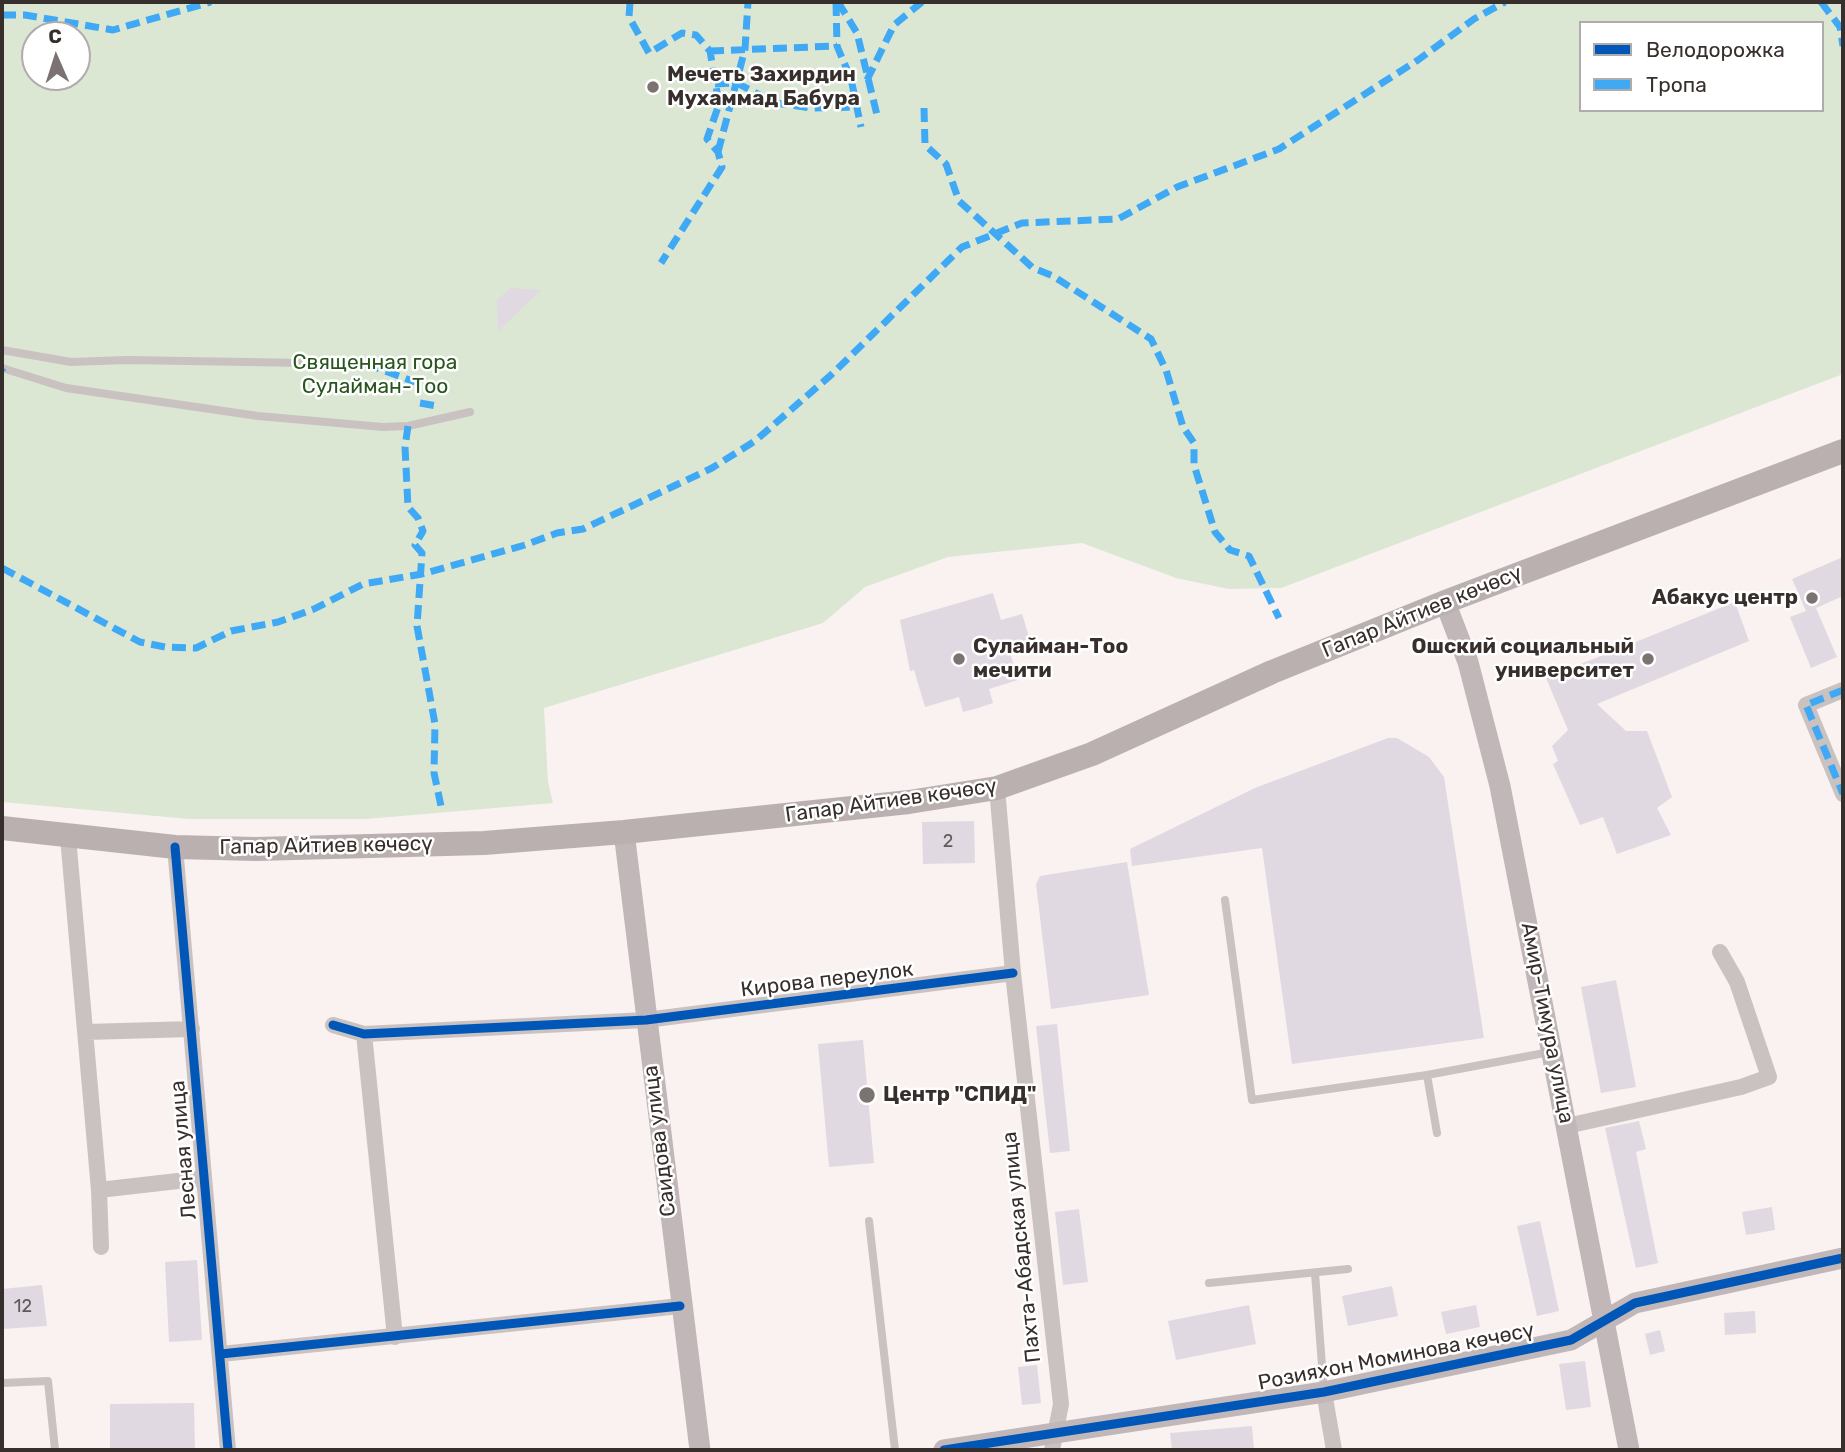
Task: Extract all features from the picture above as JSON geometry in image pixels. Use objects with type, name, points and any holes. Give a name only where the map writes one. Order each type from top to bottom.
[{"type":"main road","name":"Гапар Айтиев көчөсү","points":[[2,828],[175,847],[256,849],[484,843],[624,832],[909,802],[997,788],[1092,754],[1272,672],[1445,602],[1843,451]]},
{"type":"street","name":"Амир-Тимура улица","points":[[1445,602],[1468,662],[1500,786],[1629,1450]]},
{"type":"street","points":[[1843,690],[1805,705],[1843,794]]},
{"type":"street","name":"Пахта-Абадская улица","points":[[997,788],[1013,974],[1061,1404],[1054,1442]]},
{"type":"street","name":"Саидова улица","points":[[624,832],[680,1306],[700,1450]]},
{"type":"street","points":[[68,836],[99,1189],[101,1247]]},
{"type":"street","name":"Лесная улица","points":[[175,847],[228,1450]]},
{"type":"street","points":[[1567,1126],[1741,1087],[1769,1077],[1737,982],[1720,952]]},
{"type":"street","name":"Кирова переулок","points":[[333,1025],[364,1034],[646,1020],[1013,974]]},
{"type":"street","points":[[86,1032],[192,1029]]},
{"type":"street","points":[[364,1034],[395,1337]]},
{"type":"street","points":[[99,1189],[204,1178]]},
{"type":"street","name":"Розияхон Моминова көчөсү","points":[[944,1450],[1054,1442],[1324,1392],[1571,1340],[1635,1303],[1843,1258]]},
{"type":"street","points":[[221,1353],[680,1306]]},
{"type":"street","points":[[1324,1392],[1334,1450]]},
{"type":"lane","points":[[2,350],[71,362],[127,359],[366,364]]},
{"type":"lane","points":[[2,368],[66,388],[258,416],[383,427],[408,426],[470,412]]},
{"type":"lane","points":[[1225,900],[1252,1100],[1427,1075],[1553,1051]]},
{"type":"lane","points":[[1427,1075],[1437,1133]]},
{"type":"lane","points":[[869,1221],[895,1450]]},
{"type":"lane","points":[[1209,1283],[1348,1269]]},
{"type":"lane","points":[[1315,1273],[1324,1392]]},
{"type":"lane","points":[[2,1383],[48,1381],[55,1450]]},
{"type":"green space","name":"Священная гора Сулайман-Тоо","points":[[2,2],[1843,2],[1843,374],[1281,588],[1229,589],[1176,578],[1082,543],[948,557],[865,587],[823,623],[544,708],[548,782],[553,803],[366,819],[189,819],[2,802]]},
{"type":"building","points":[[510,288],[541,290],[498,331],[497,300]]},
{"type":"building","points":[[1843,557],[1843,596],[1816,608],[1837,657],[1811,668],[1790,617],[1806,611],[1792,579]]},
{"type":"building","name":"Сулайман-Тоо мечити","points":[[993,593],[1001,620],[1022,614],[1031,643],[1009,649],[1018,680],[989,689],[993,703],[978,708],[963,712],[959,697],[925,707],[914,670],[910,671],[900,620]]},
{"type":"building","points":[[1735,602],[1749,641],[1597,704],[1626,731],[1647,731],[1672,797],[1657,808],[1671,835],[1617,854],[1603,817],[1580,825],[1553,764],[1558,761],[1552,746],[1568,730],[1546,678]]},
{"type":"building","points":[[1388,738],[1397,738],[1429,757],[1444,777],[1484,1038],[1292,1064],[1262,848],[1132,866],[1130,849],[1255,788]]},
{"type":"building","points":[[974,821],[975,863],[923,864],[922,822]]},
{"type":"building","points":[[1127,862],[1149,995],[1051,1009],[1036,884],[1040,876]]},
{"type":"building","points":[[1616,980],[1636,1087],[1601,1093],[1581,987]]},
{"type":"building","points":[[1057,1024],[1070,1151],[1050,1153],[1036,1026]]},
{"type":"building","points":[[863,1040],[874,1163],[829,1167],[818,1044]]},
{"type":"building","points":[[1639,1121],[1646,1149],[1636,1152],[1658,1263],[1636,1268],[1605,1128]]},
{"type":"building","points":[[1772,1207],[1775,1230],[1746,1235],[1742,1212]]},
{"type":"building","points":[[1079,1209],[1088,1282],[1063,1285],[1055,1212]]},
{"type":"building","points":[[1540,1221],[1559,1311],[1537,1316],[1517,1226]]},
{"type":"building","points":[[197,1260],[202,1340],[169,1342],[165,1262]]},
{"type":"building","points":[[42,1285],[47,1326],[2,1329],[2,1289]]},
{"type":"building","points":[[1392,1286],[1398,1316],[1348,1326],[1342,1296]]},
{"type":"building","points":[[1249,1305],[1256,1344],[1176,1360],[1168,1321]]},
{"type":"building","points":[[1476,1305],[1480,1327],[1446,1334],[1441,1312]]},
{"type":"building","points":[[1755,1311],[1756,1333],[1725,1335],[1724,1313]]},
{"type":"building","points":[[1660,1330],[1665,1351],[1650,1355],[1645,1334]]},
{"type":"building","points":[[1585,1361],[1591,1407],[1566,1410],[1559,1364]]},
{"type":"building","points":[[1037,1365],[1041,1403],[1022,1405],[1018,1367]]},
{"type":"building","points":[[194,1403],[195,1450],[110,1450],[110,1404]]},
{"type":"building","points":[[1252,1426],[1254,1450],[1172,1450],[1170,1433]]},
{"type":"marked path","points":[[2,15],[25,15],[113,30],[211,2]]},
{"type":"marked path","points":[[630,2],[629,17],[649,53],[682,33],[696,35],[710,51],[719,104],[707,139],[718,152],[722,167],[661,263]]},
{"type":"marked path","points":[[718,152],[745,49],[748,2]]},
{"type":"marked path","points":[[836,2],[837,46],[851,79],[861,127]]},
{"type":"marked path","points":[[838,2],[857,33],[877,115]]},
{"type":"marked path","points":[[867,80],[894,25],[922,2]]},
{"type":"marked path","points":[[2,568],[140,642],[165,647],[196,648],[231,631],[278,622],[314,609],[363,584],[422,574],[525,545],[557,533],[583,529],[712,468],[755,441],[831,375],[962,247],[1022,223],[1118,219],[1177,187],[1279,149],[1418,60],[1474,19],[1505,2]]},
{"type":"marked path","points":[[1821,2],[1840,27],[1843,46]]},
{"type":"marked path","points":[[710,51],[837,46]]},
{"type":"marked path","points":[[715,84],[737,83],[775,103],[811,108],[857,107]]},
{"type":"marked path","points":[[924,108],[925,145],[946,164],[959,201],[1033,268],[1053,276],[1151,339],[1166,370],[1183,427],[1194,443],[1194,465],[1215,532],[1230,550],[1249,556],[1279,618]]},
{"type":"marked path","points":[[366,364],[415,382]]},
{"type":"marked path","points":[[420,403],[437,406]]},
{"type":"marked path","points":[[408,426],[405,447],[408,507],[418,518],[423,531],[415,545],[422,553],[417,626],[435,724],[434,773],[441,806]]},
{"type":"marked path","points":[[1843,690],[1806,705],[1843,794]]},
{"type":"cycle path","points":[[175,847],[228,1450]]},
{"type":"cycle path","points":[[333,1025],[364,1034],[646,1020],[1013,973]]},
{"type":"cycle path","points":[[944,1450],[1324,1392],[1571,1340],[1635,1303],[1843,1258]]},
{"type":"cycle path","points":[[221,1354],[680,1306]]},
{"type":"place","name":"Мечеть Захирдин Мухаммад Бабура","points":[[653,87]]},
{"type":"place","name":"Абакус центр","points":[[1812,598]]},
{"type":"place","name":"Сулайман-Тоо мечити","points":[[959,659]]},
{"type":"place","name":"Ошский социальный университет","points":[[1648,659]]},
{"type":"place","name":"Центр \"СПИД\"","points":[[867,1095]]}]
